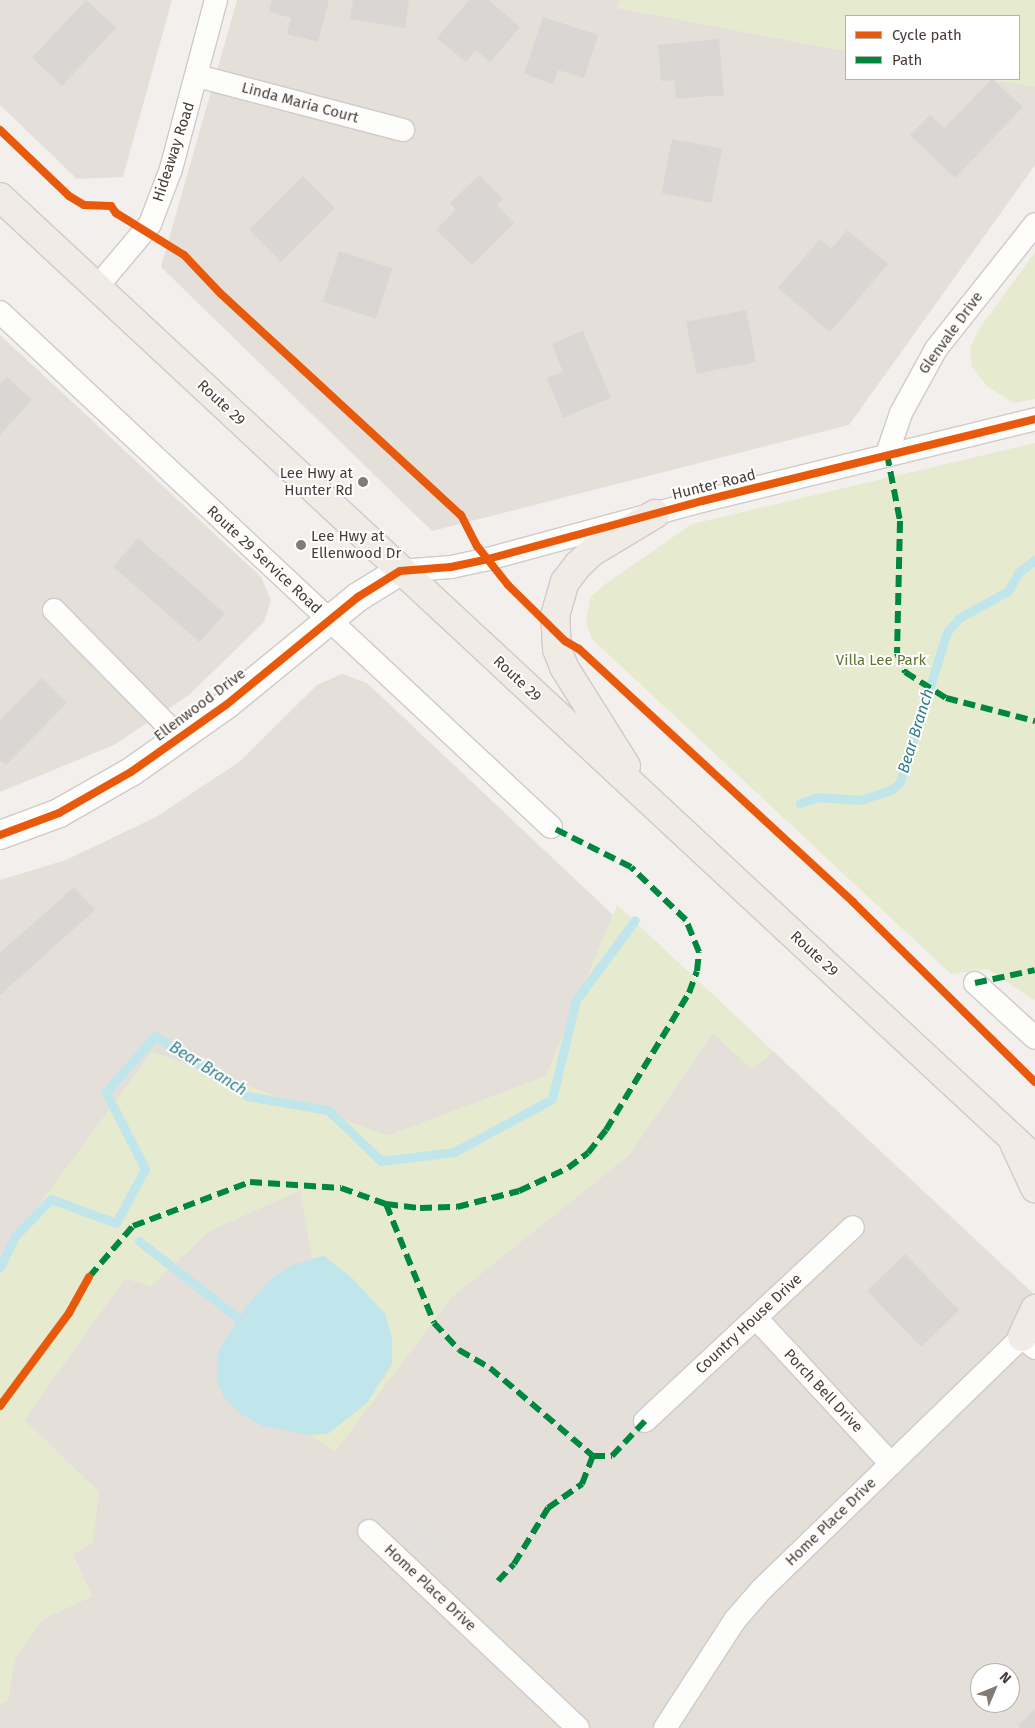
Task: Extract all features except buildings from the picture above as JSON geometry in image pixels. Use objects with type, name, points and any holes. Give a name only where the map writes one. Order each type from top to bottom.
[{"type":"main road","name":"Route 29","points":[[0,197],[400,571],[1035,1159]]},
{"type":"main road","points":[[650,802],[576,690],[557,649],[554,630],[558,600],[578,565],[598,548],[655,514]]},
{"type":"main road","points":[[1011,1137],[1035,1188]]},
{"type":"main road","points":[[1031,1336],[1035,1309]]},
{"type":"street","name":"Hideaway Road","points":[[97,286],[150,224],[171,170],[216,0]]},
{"type":"street","name":"Linda Maria Court","points":[[197,76],[403,130]]},
{"type":"street","name":"Glenvale Drive","points":[[888,454],[901,413],[936,349],[1035,224]]},
{"type":"street","name":"Route 29 Service Road","points":[[0,312],[551,827]]},
{"type":"street","name":"Hunter Road","points":[[400,571],[451,567],[488,559],[888,454],[1035,419]]},
{"type":"street","name":"Ellenwood Drive","points":[[0,835],[59,813],[94,794],[180,738],[260,678],[328,619],[400,571]]},
{"type":"street","points":[[54,610],[180,738]]},
{"type":"street","points":[[975,983],[1035,1038]]},
{"type":"street","name":"Country House Drive","points":[[645,1421],[853,1228]]},
{"type":"street","name":"Porch Bell Drive","points":[[756,1318],[891,1464]]},
{"type":"street","name":"Home Place Drive","points":[[664,1728],[742,1612],[891,1464],[1031,1336]]},
{"type":"street","name":"Home Place Drive","points":[[369,1531],[578,1728]]},
{"type":"shaded area","points":[[0,0],[172,0],[123,177],[77,179],[0,105]]},
{"type":"shaded area","points":[[237,0],[620,0],[618,8],[845,51],[845,80],[996,80],[1035,87],[1035,165],[849,425],[432,531],[161,267]]},
{"type":"shaded area","points":[[0,335],[261,577],[271,600],[264,622],[189,695],[114,745],[0,792]]},
{"type":"shaded area","points":[[342,674],[367,683],[613,915],[546,1076],[388,1136],[152,1052],[0,1259],[0,880],[66,860],[156,817],[239,762],[317,685]]},
{"type":"shaded area","points":[[713,1033],[752,1069],[773,1051],[1035,1295],[1035,1728],[0,1728],[0,1704],[8,1700],[15,1658],[43,1619],[92,1596],[72,1554],[99,1492],[24,1420],[125,1278],[151,1286],[209,1231],[300,1190],[628,1156]]},
{"type":"shaded area","points":[[411,1510],[448,1547],[432,1562],[395,1526]]},
{"type":"green space","points":[[620,0],[1035,0],[1035,87],[996,80],[1020,80],[1020,15],[845,15],[845,51],[617,8]]},
{"type":"green space","points":[[1035,252],[1035,399],[1014,403],[987,386],[972,367],[970,347],[980,328]]},
{"type":"green space","name":"Villa Lee Park","points":[[1035,443],[1034,1000],[988,969],[951,974],[592,639],[586,622],[590,598],[604,585],[692,524]]},
{"type":"green space","points":[[617,905],[773,1051],[752,1070],[713,1033],[628,1156],[452,1297],[335,1452],[309,1435],[329,1433],[385,1378],[392,1363],[392,1337],[385,1314],[353,1279],[324,1256],[312,1258],[300,1191],[209,1231],[151,1286],[125,1278],[24,1420],[99,1492],[93,1542],[72,1555],[92,1596],[43,1619],[15,1658],[8,1700],[0,1704],[0,1257],[152,1052],[388,1136],[546,1076]]},
{"type":"water","points":[[324,1256],[353,1279],[385,1314],[392,1337],[392,1363],[367,1403],[329,1433],[309,1435],[262,1426],[242,1415],[224,1397],[217,1383],[218,1352],[247,1305],[273,1277],[293,1265]]},
{"type":"waterway","name":"Bear Branch","points":[[800,803],[818,797],[860,800],[891,790],[900,782],[947,632],[959,618],[1008,591],[1019,572],[1035,560]]},
{"type":"waterway","name":"Bear Branch","points":[[0,1267],[15,1236],[51,1199],[116,1223],[145,1169],[106,1092],[155,1036],[247,1096],[328,1110],[381,1161],[454,1152],[552,1099],[576,1000],[635,920]]},
{"type":"waterway","points":[[139,1241],[238,1318]]},
{"type":"marked path","points":[[887,454],[900,521],[897,653],[905,672],[946,698],[1035,721]]},
{"type":"marked path","points":[[89,1277],[133,1226],[250,1182],[341,1188],[386,1204],[420,1208],[457,1207],[519,1191],[568,1168],[588,1153],[606,1130],[689,993],[697,971],[699,952],[686,920],[631,867],[551,827]]},
{"type":"marked path","points":[[975,983],[1035,970]]},
{"type":"marked path","points":[[386,1204],[434,1323],[459,1350],[490,1368],[593,1456],[612,1456],[645,1421]]},
{"type":"marked path","points":[[498,1581],[514,1564],[548,1508],[582,1484],[593,1456]]},
{"type":"cycle path","points":[[0,130],[69,196],[84,205],[111,206],[116,213],[184,255],[220,293],[461,515],[477,546],[508,585],[565,641],[579,649],[853,902],[1035,1082]]},
{"type":"cycle path","points":[[0,835],[59,813],[131,772],[226,705],[358,597],[400,571],[451,567],[488,559],[702,501],[1035,419]]},
{"type":"cycle path","points":[[0,1406],[69,1313],[89,1277]]},
{"type":"place","name":"Lee Hwy at Hunter Rd","points":[[363,482]]},
{"type":"place","name":"Lee Hwy at Ellenwood Dr","points":[[301,545]]}]
